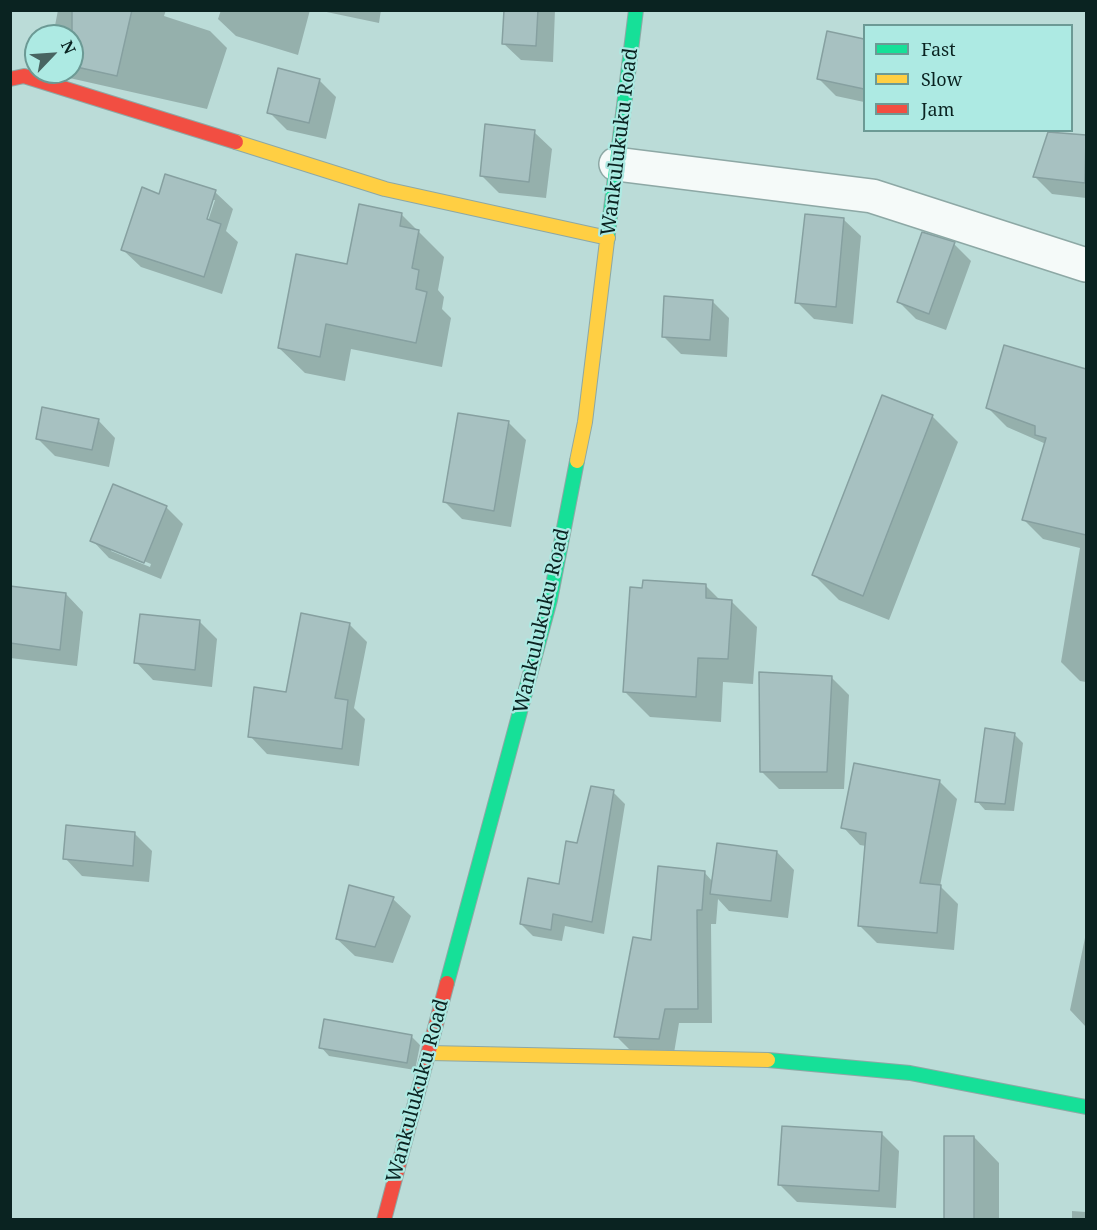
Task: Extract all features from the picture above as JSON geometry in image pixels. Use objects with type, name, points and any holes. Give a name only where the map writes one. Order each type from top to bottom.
[{"type":"street","name":"Wankulukuku Road","points":[[384,1220],[550,600],[585,422],[636,10]]},
{"type":"street","points":[[10,79],[24,76],[385,189],[608,238]]},
{"type":"street","points":[[616,164],[872,196],[1086,265]]},
{"type":"street","points":[[429,1053],[794,1061],[910,1073],[1086,1107]]},
{"type":"building","points":[[72,10],[132,10],[117,76],[84,69],[84,24],[72,24]]},
{"type":"building","points":[[504,10],[538,10],[536,46],[502,44]]},
{"type":"building","points":[[827,31],[863,39],[863,89],[817,79]]},
{"type":"building","points":[[278,68],[320,79],[309,123],[267,113]]},
{"type":"building","points":[[485,124],[535,130],[529,182],[480,176]]},
{"type":"building","points":[[1048,132],[1086,135],[1085,183],[1033,177]]},
{"type":"building","points":[[165,174],[216,190],[207,219],[221,224],[204,277],[121,250],[142,187],[159,194]]},
{"type":"building","points":[[359,204],[402,213],[400,226],[419,230],[412,268],[419,270],[416,289],[427,292],[416,343],[326,324],[320,357],[278,348],[296,254],[347,264]]},
{"type":"building","points":[[805,214],[844,218],[836,307],[795,303]]},
{"type":"building","points":[[922,232],[955,242],[929,314],[897,302]]},
{"type":"building","points":[[664,296],[713,300],[710,340],[662,337]]},
{"type":"building","points":[[1004,345],[1086,369],[1086,535],[1022,520],[1046,438],[1035,435],[1035,426],[986,408]]},
{"type":"building","points":[[882,395],[933,415],[863,596],[812,575]]},
{"type":"building","points":[[42,407],[99,419],[92,450],[36,439]]},
{"type":"building","points":[[458,413],[509,421],[494,511],[443,502]]},
{"type":"building","points":[[113,484],[167,506],[144,563],[90,541]]},
{"type":"building","points":[[643,580],[706,584],[706,598],[732,600],[728,659],[698,658],[696,697],[623,692],[630,587],[642,588]]},
{"type":"building","points":[[10,586],[66,593],[60,650],[10,643]]},
{"type":"building","points":[[301,613],[350,623],[335,698],[348,700],[342,749],[248,737],[254,687],[286,692]]},
{"type":"building","points":[[140,614],[200,620],[195,670],[134,663]]},
{"type":"building","points":[[759,672],[832,676],[827,772],[760,772]]},
{"type":"building","points":[[985,728],[1015,733],[1005,804],[975,802]]},
{"type":"building","points":[[854,763],[940,780],[920,883],[941,885],[937,933],[858,926],[866,833],[841,828]]},
{"type":"building","points":[[591,786],[614,790],[592,922],[553,914],[551,930],[520,924],[528,878],[559,884],[566,841],[577,843]]},
{"type":"building","points":[[66,825],[135,832],[133,866],[63,859]]},
{"type":"building","points":[[717,843],[777,851],[771,901],[710,894]]},
{"type":"building","points":[[658,866],[705,871],[702,910],[697,910],[698,1009],[665,1009],[659,1039],[614,1037],[633,937],[651,940]]},
{"type":"building","points":[[349,885],[394,897],[375,947],[336,939]]},
{"type":"building","points":[[324,1019],[412,1035],[407,1063],[319,1048]]},
{"type":"building","points":[[782,1126],[882,1132],[879,1191],[778,1185]]},
{"type":"building","points":[[944,1136],[974,1136],[974,1220],[944,1220]]},
{"type":"traffic: fast","points":[[607,241],[636,10]]},
{"type":"traffic: fast","points":[[447,983],[550,600],[577,461]]},
{"type":"traffic: fast","points":[[768,1060],[910,1073],[1086,1107]]},
{"type":"traffic: slow","points":[[236,142],[385,189],[608,238]]},
{"type":"traffic: slow","points":[[577,461],[585,422],[607,241]]},
{"type":"traffic: slow","points":[[429,1053],[768,1060]]},
{"type":"traffic: jam","points":[[10,79],[24,76],[236,142]]},
{"type":"traffic: jam","points":[[384,1220],[447,983]]}]
